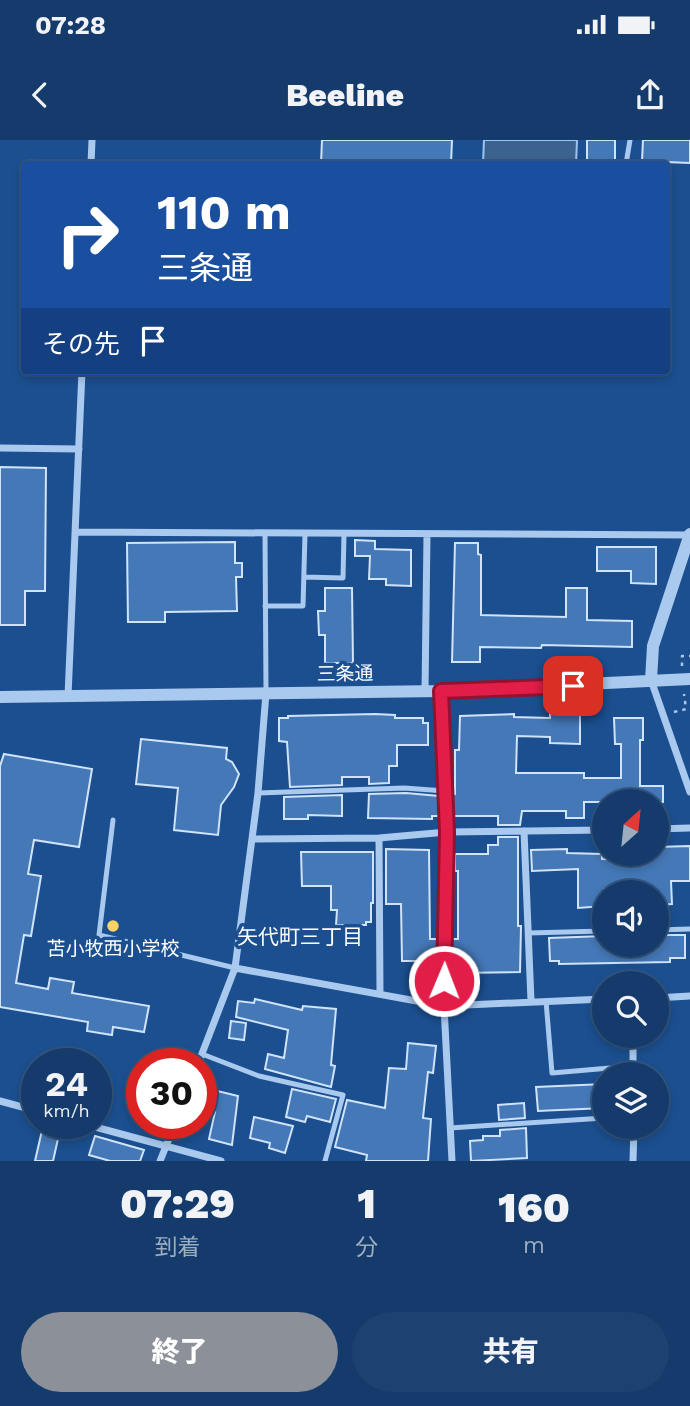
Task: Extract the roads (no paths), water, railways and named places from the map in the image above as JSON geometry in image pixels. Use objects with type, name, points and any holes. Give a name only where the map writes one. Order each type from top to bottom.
[{"type":"street","points":[[90,161],[92,140]]},
{"type":"street","points":[[68,696],[82,375]]},
{"type":"street","points":[[0,448],[79,449]]},
{"type":"street","points":[[76,532],[690,535],[653,646],[651,680],[690,792]]},
{"type":"street","points":[[425,691],[427,535]]},
{"type":"street","name":"三条通","points":[[0,697],[441,691],[690,679]]},
{"type":"street","points":[[441,691],[447,832],[444,1006],[453,1161]]},
{"type":"street","points":[[204,1048],[235,968],[258,793],[266,693]]},
{"type":"street","points":[[669,829],[690,828]]},
{"type":"street","points":[[252,839],[379,838],[447,832],[592,830]]},
{"type":"street","points":[[524,831],[531,1002]]},
{"type":"street","points":[[379,838],[380,993]]},
{"type":"street","points":[[235,968],[444,1006],[592,999]]},
{"type":"street","points":[[669,997],[690,996]]},
{"type":"street","points":[[0,1101],[21,1107]]},
{"type":"street","points":[[112,1132],[221,1161]]},
{"type":"street","points":[[160,1161],[169,1139]]},
{"type":"street","points":[[634,1139],[634,1161]]},
{"type":"lane","points":[[627,161],[631,140]]},
{"type":"lane","points":[[265,533],[266,693]]},
{"type":"lane","points":[[265,606],[303,606],[305,534]]},
{"type":"lane","points":[[304,577],[343,578],[344,534]]},
{"type":"lane","points":[[258,793],[404,788],[445,791]]},
{"type":"lane","points":[[113,820],[99,935],[235,968]]},
{"type":"lane","points":[[669,930],[690,929]]},
{"type":"lane","points":[[528,933],[592,931]]},
{"type":"lane","points":[[546,1001],[552,1073],[592,1072]]},
{"type":"lane","points":[[217,1060],[259,1076],[343,1094],[325,1161]]},
{"type":"lane","points":[[450,1128],[592,1119]]},
{"type":"water","points":[[484,140],[577,140],[576,161],[483,161]]},
{"type":"place","name":"苫小牧西小学校","points":[[113,926]]},
{"type":"district","name":"矢代町三丁目","points":[[300,937]]}]
